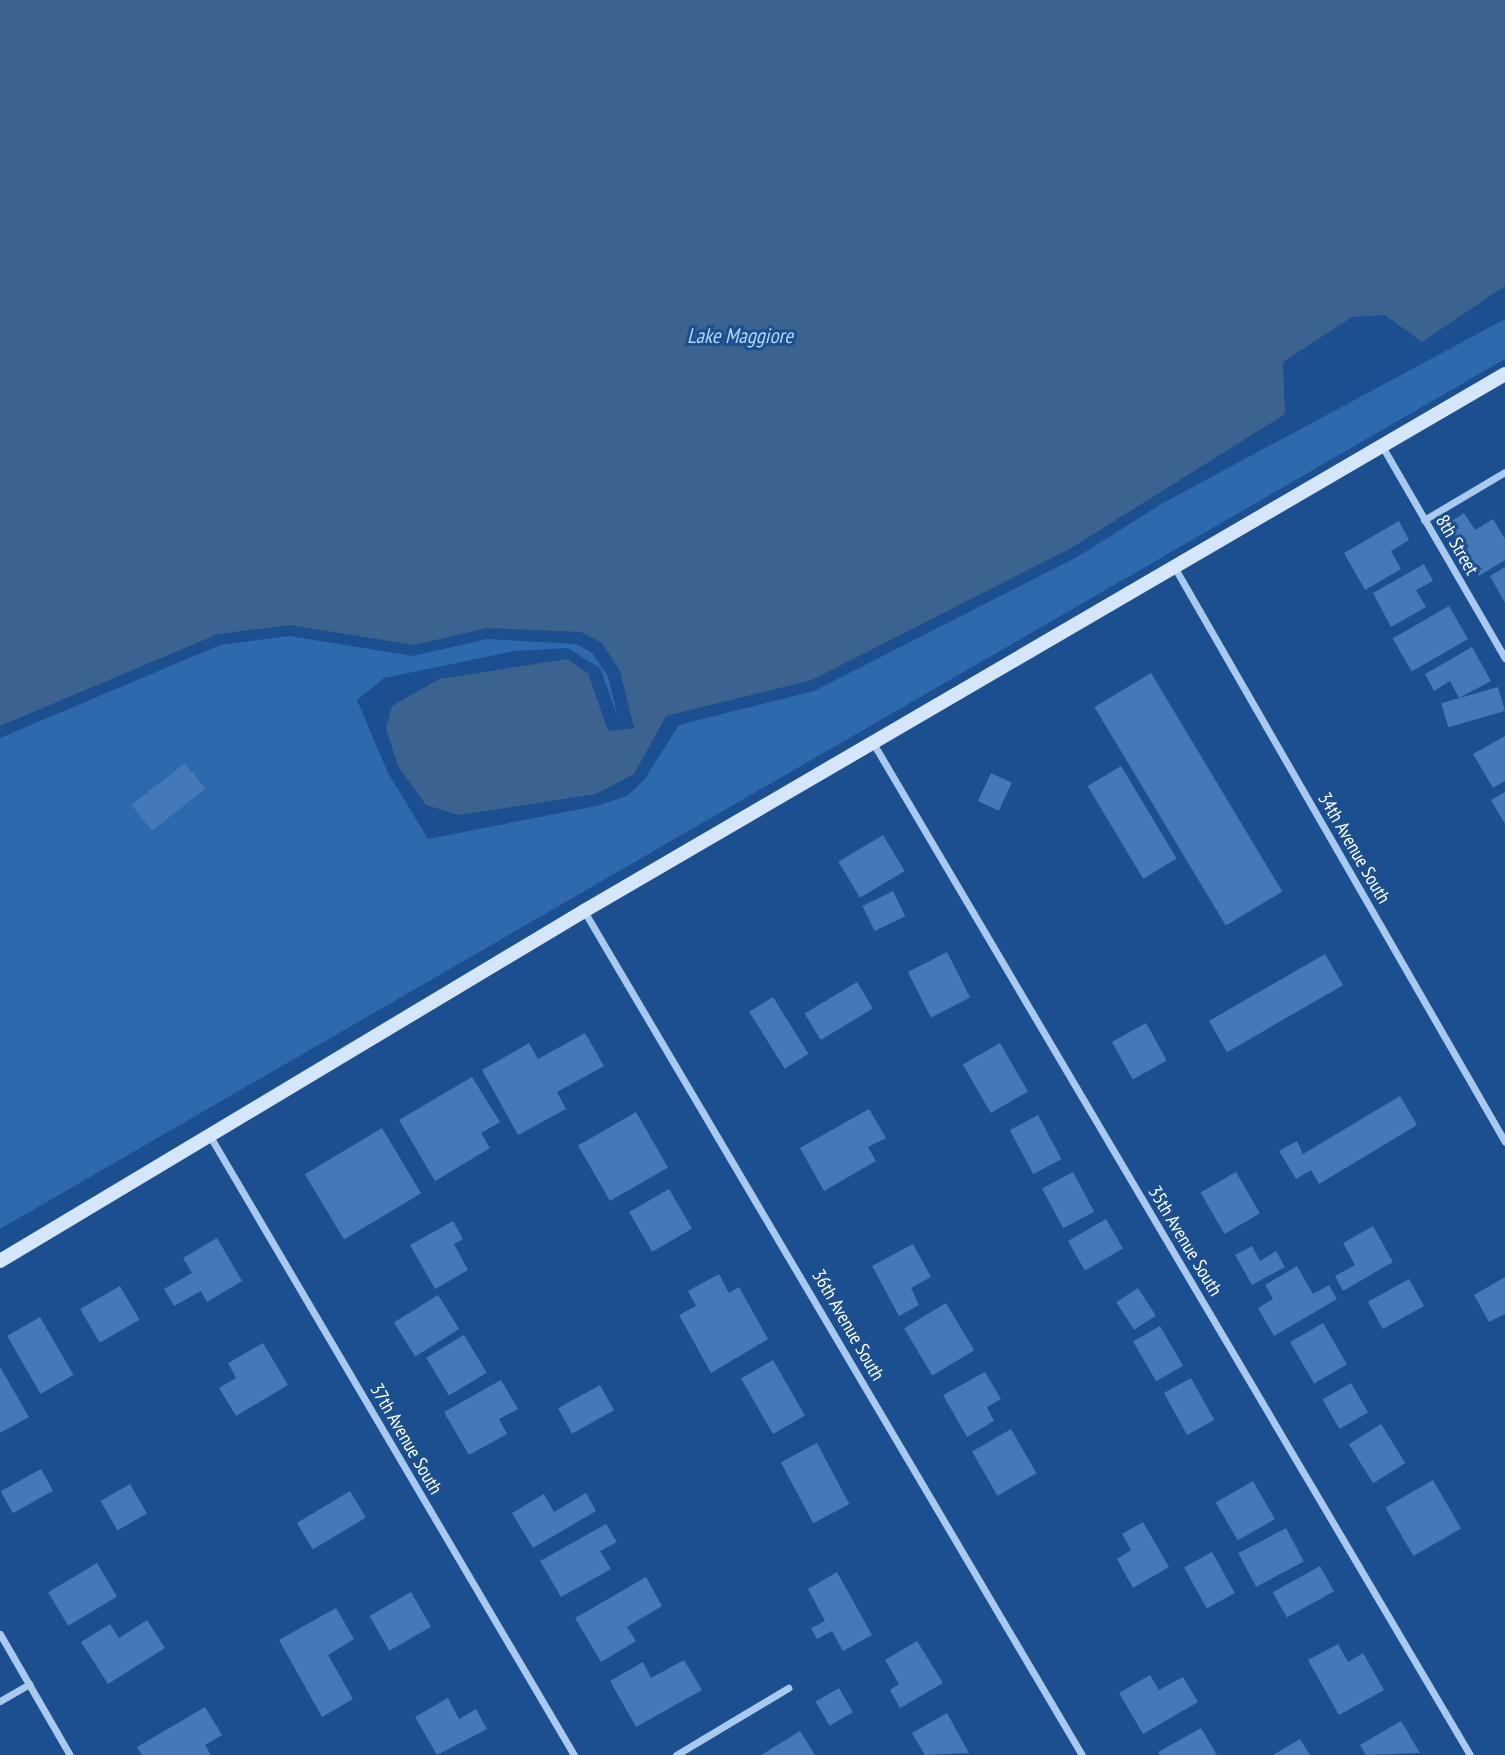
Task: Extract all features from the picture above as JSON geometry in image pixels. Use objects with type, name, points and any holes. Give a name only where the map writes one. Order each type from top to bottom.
[{"type":"main road","points":[[0,1261],[211,1138],[584,911],[1176,570],[1505,374]]},
{"type":"street","name":"8th Street","points":[[1382,446],[1505,657]]},
{"type":"street","points":[[1424,520],[1505,472]]},
{"type":"street","name":"34th Avenue South","points":[[1176,570],[1505,1142]]},
{"type":"street","name":"35th Avenue South","points":[[873,743],[1470,1755]]},
{"type":"street","name":"36th Avenue South","points":[[584,911],[1082,1755]]},
{"type":"street","name":"37th Avenue South","points":[[211,1138],[574,1755]]},
{"type":"street","points":[[0,1634],[70,1755]]},
{"type":"street","points":[[0,1701],[29,1684]]},
{"type":"street","points":[[676,1755],[788,1688]]},
{"type":"shaded area","points":[[1505,319],[1505,359],[0,1229],[0,738],[220,645],[289,636],[413,656],[487,639],[576,644],[592,653],[608,676],[618,718],[600,668],[567,648],[515,651],[384,678],[357,700],[388,773],[428,839],[596,806],[627,796],[644,780],[679,725],[814,691],[1077,557],[1163,503]]},
{"type":"water","name":"Lake Maggiore","points":[[0,0],[1505,0],[1505,286],[1422,342],[1385,315],[1352,317],[1283,362],[1285,414],[1073,547],[812,680],[666,716],[634,774],[596,794],[459,815],[426,805],[398,766],[386,728],[392,706],[439,679],[567,659],[588,673],[608,731],[634,728],[620,671],[602,643],[581,632],[487,628],[414,645],[290,625],[218,634],[0,726]]},
{"type":"building","points":[[1464,513],[1475,530],[1493,519],[1505,539],[1505,560],[1479,576],[1447,524]]},
{"type":"building","points":[[1399,521],[1409,540],[1391,551],[1401,569],[1365,590],[1344,553]]},
{"type":"building","points":[[1424,564],[1433,581],[1416,590],[1426,607],[1391,627],[1373,593]]},
{"type":"building","points":[[1505,567],[1505,603],[1490,576]]},
{"type":"building","points":[[1449,606],[1468,639],[1412,671],[1393,638]]},
{"type":"building","points":[[1472,647],[1491,681],[1459,698],[1450,681],[1434,691],[1425,674]]},
{"type":"building","points":[[1151,673],[1282,892],[1226,926],[1094,707]]},
{"type":"building","points":[[1498,687],[1505,711],[1448,727],[1441,703]]},
{"type":"building","points":[[1505,736],[1505,781],[1493,788],[1473,754]]},
{"type":"building","points":[[185,763],[205,789],[152,831],[131,805]]},
{"type":"building","points":[[1121,766],[1177,859],[1143,879],[1088,786]]},
{"type":"building","points":[[991,773],[1012,783],[999,811],[978,801]]},
{"type":"building","points":[[1505,792],[1505,824],[1491,800]]},
{"type":"building","points":[[883,835],[905,871],[860,898],[838,862]]},
{"type":"building","points":[[893,891],[905,916],[875,931],[862,906]]},
{"type":"building","points":[[947,952],[970,997],[931,1017],[908,972]]},
{"type":"building","points":[[1325,954],[1343,985],[1227,1052],[1209,1021]]},
{"type":"building","points":[[857,982],[873,1009],[821,1040],[805,1013]]},
{"type":"building","points":[[773,997],[809,1054],[785,1069],[749,1012]]},
{"type":"building","points":[[1146,1023],[1167,1061],[1133,1080],[1112,1042]]},
{"type":"building","points":[[585,1033],[604,1066],[557,1092],[566,1109],[518,1135],[482,1070],[529,1043],[538,1059]]},
{"type":"building","points":[[1000,1043],[1028,1091],[991,1113],[963,1064]]},
{"type":"building","points":[[472,1077],[500,1122],[481,1133],[490,1148],[435,1181],[399,1120]]},
{"type":"building","points":[[1400,1096],[1417,1125],[1319,1184],[1311,1170],[1296,1179],[1279,1151],[1297,1141],[1303,1154]]},
{"type":"building","points":[[869,1109],[886,1138],[868,1147],[876,1161],[824,1191],[800,1148]]},
{"type":"building","points":[[636,1112],[668,1167],[610,1201],[578,1146]]},
{"type":"building","points":[[1038,1115],[1061,1159],[1033,1174],[1010,1130]]},
{"type":"building","points":[[382,1128],[421,1193],[344,1239],[305,1174]]},
{"type":"building","points":[[1073,1172],[1094,1212],[1063,1228],[1042,1188]]},
{"type":"building","points":[[1236,1172],[1260,1214],[1224,1234],[1200,1192]]},
{"type":"building","points":[[669,1189],[692,1229],[652,1252],[629,1212]]},
{"type":"building","points":[[1106,1219],[1123,1248],[1085,1270],[1068,1241]]},
{"type":"building","points":[[453,1221],[463,1239],[454,1244],[468,1270],[435,1289],[410,1245]]},
{"type":"building","points":[[1373,1226],[1393,1262],[1343,1291],[1335,1276],[1355,1265],[1343,1243]]},
{"type":"building","points":[[217,1238],[242,1281],[207,1302],[201,1291],[174,1306],[164,1289],[192,1273],[183,1258]]},
{"type":"building","points":[[913,1244],[931,1277],[911,1288],[919,1305],[899,1316],[872,1266]]},
{"type":"building","points":[[1252,1246],[1260,1261],[1276,1251],[1285,1267],[1252,1285],[1235,1255]]},
{"type":"building","points":[[1297,1266],[1313,1294],[1329,1285],[1337,1299],[1274,1336],[1258,1308],[1273,1299],[1265,1285]]},
{"type":"building","points":[[719,1274],[729,1293],[739,1287],[768,1339],[711,1373],[679,1315],[696,1306],[688,1291]]},
{"type":"building","points":[[1505,1277],[1505,1314],[1489,1322],[1474,1295]]},
{"type":"building","points":[[1409,1279],[1424,1306],[1383,1329],[1368,1302]]},
{"type":"building","points":[[120,1286],[140,1320],[100,1343],[80,1309]]},
{"type":"building","points":[[1138,1288],[1156,1316],[1134,1330],[1116,1302]]},
{"type":"building","points":[[438,1295],[459,1329],[415,1356],[394,1323]]},
{"type":"building","points":[[946,1303],[974,1350],[932,1375],[904,1328]]},
{"type":"building","points":[[40,1317],[74,1375],[41,1394],[7,1336]]},
{"type":"building","points":[[1323,1323],[1347,1365],[1314,1384],[1290,1342]]},
{"type":"building","points":[[1160,1326],[1183,1366],[1156,1381],[1133,1342]]},
{"type":"building","points":[[464,1335],[487,1373],[449,1395],[426,1358]]},
{"type":"building","points":[[263,1343],[288,1385],[236,1416],[219,1388],[236,1378],[228,1363]]},
{"type":"building","points":[[773,1360],[805,1415],[773,1434],[741,1378]]},
{"type":"building","points":[[0,1367],[29,1417],[0,1433]]},
{"type":"building","points":[[985,1372],[1001,1399],[987,1407],[994,1421],[967,1437],[943,1395]]},
{"type":"building","points":[[1191,1378],[1214,1420],[1187,1435],[1164,1393]]},
{"type":"building","points":[[501,1380],[518,1409],[499,1419],[507,1434],[469,1455],[444,1412]]},
{"type":"building","points":[[1351,1383],[1368,1412],[1339,1429],[1322,1400]]},
{"type":"building","points":[[600,1385],[614,1410],[572,1434],[558,1408]]},
{"type":"building","points":[[1381,1424],[1405,1463],[1373,1483],[1349,1444]]},
{"type":"building","points":[[1011,1429],[1036,1473],[998,1496],[972,1452]]},
{"type":"building","points":[[817,1443],[849,1504],[813,1523],[781,1462]]},
{"type":"building","points":[[41,1469],[53,1491],[13,1513],[1,1491]]},
{"type":"building","points":[[1433,1480],[1461,1528],[1413,1556],[1385,1508]]},
{"type":"building","points":[[1253,1481],[1275,1519],[1238,1541],[1216,1502]]},
{"type":"building","points":[[130,1484],[147,1513],[118,1530],[101,1501]]},
{"type":"building","points":[[350,1491],[366,1518],[313,1550],[297,1523]]},
{"type":"building","points":[[586,1493],[596,1511],[533,1548],[512,1513],[544,1494],[554,1512]]},
{"type":"building","points":[[1143,1522],[1169,1567],[1133,1588],[1117,1559],[1131,1550],[1122,1534]]},
{"type":"building","points":[[606,1524],[617,1542],[600,1551],[611,1569],[561,1597],[540,1561]]},
{"type":"building","points":[[1286,1528],[1304,1562],[1256,1587],[1238,1553]]},
{"type":"building","points":[[1212,1552],[1235,1593],[1207,1609],[1184,1568]]},
{"type":"building","points":[[97,1563],[117,1596],[68,1626],[48,1592]]},
{"type":"building","points":[[1320,1566],[1334,1591],[1287,1618],[1273,1592]]},
{"type":"building","points":[[837,1572],[872,1635],[843,1651],[832,1631],[817,1639],[811,1628],[825,1621],[808,1589]]},
{"type":"building","points":[[646,1577],[662,1606],[627,1627],[636,1641],[601,1662],[575,1618]]},
{"type":"building","points":[[411,1592],[431,1627],[389,1651],[369,1616]]},
{"type":"building","points":[[336,1608],[354,1639],[328,1655],[353,1699],[322,1717],[279,1640]]},
{"type":"building","points":[[147,1620],[165,1648],[108,1684],[81,1642],[110,1624],[119,1638]]},
{"type":"building","points":[[917,1641],[943,1683],[900,1708],[890,1690],[899,1684],[885,1660]]},
{"type":"building","points":[[1338,1644],[1348,1662],[1363,1653],[1384,1690],[1339,1715],[1308,1660]]},
{"type":"building","points":[[684,1660],[702,1690],[636,1727],[610,1681],[643,1662],[651,1678]]},
{"type":"building","points":[[1150,1675],[1159,1690],[1183,1677],[1198,1702],[1143,1734],[1119,1693]]},
{"type":"building","points":[[839,1688],[853,1712],[830,1726],[816,1702]]},
{"type":"building","points":[[448,1698],[459,1719],[476,1709],[487,1729],[437,1755],[415,1717]]},
{"type":"building","points":[[205,1707],[222,1735],[205,1745],[211,1755],[142,1755],[137,1747]]},
{"type":"building","points":[[947,1713],[969,1753],[925,1755],[912,1733]]},
{"type":"building","points":[[1401,1721],[1420,1753],[1366,1755],[1360,1745]]},
{"type":"building","points":[[1201,1728],[1217,1755],[1160,1755],[1158,1752]]},
{"type":"building","points":[[800,1731],[815,1755],[761,1755]]},
{"type":"building","points":[[1300,1739],[1310,1755],[1273,1755]]}]
